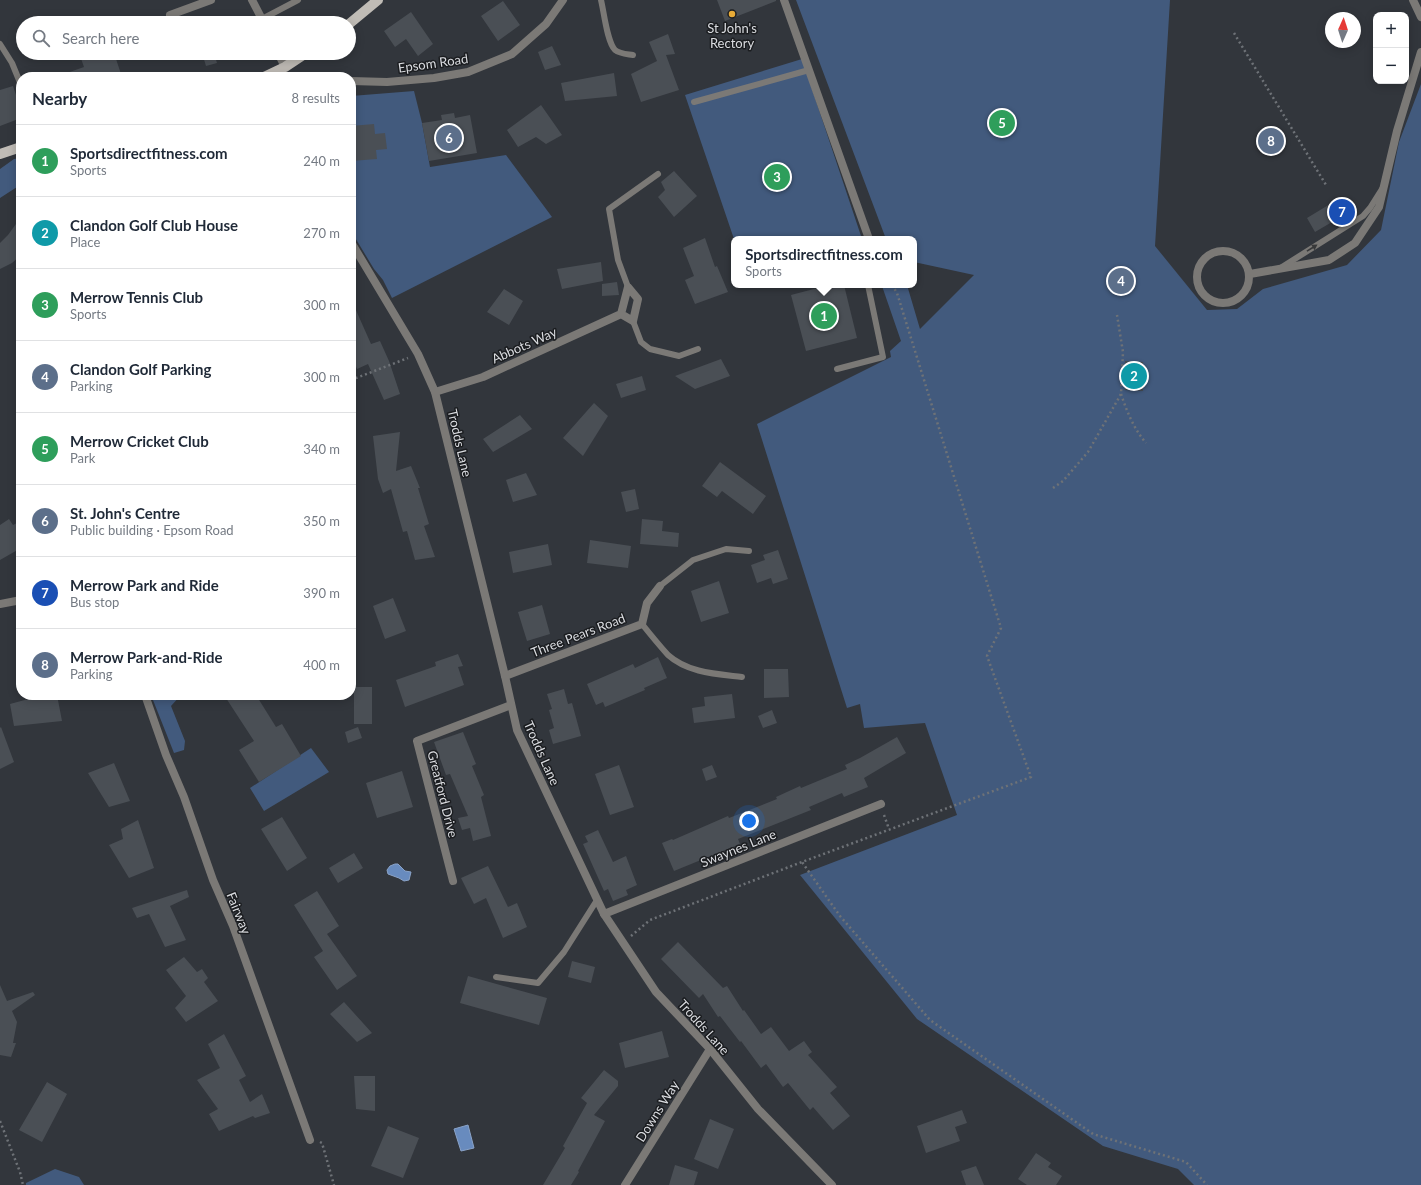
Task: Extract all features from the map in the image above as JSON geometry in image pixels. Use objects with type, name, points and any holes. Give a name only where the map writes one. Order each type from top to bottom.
[{"type":"main road","points":[[356,18],[378,0]]},
{"type":"main road","points":[[274,72],[296,60]]},
{"type":"main road","points":[[0,154],[16,149]]},
{"type":"street","points":[[170,15],[211,0]]},
{"type":"street","points":[[252,0],[260,16]]},
{"type":"street","name":"Epsom Road","points":[[356,81],[387,82],[434,78],[468,72],[512,54],[546,24],[564,0]]},
{"type":"street","points":[[784,0],[868,236]]},
{"type":"street","points":[[1413,0],[1421,18]]},
{"type":"street","points":[[1250,274],[1329,260],[1355,243],[1379,208],[1397,131],[1421,52]]},
{"type":"street","points":[[282,60],[285,67]]},
{"type":"street","name":"Trodds Lane","points":[[356,250],[418,354],[435,392],[505,676],[516,730],[604,914],[656,992],[710,1049],[758,1109],[832,1185]]},
{"type":"street","points":[[1222,251],[1234,253],[1243,260],[1248,267],[1250,274],[1249,284],[1245,292],[1231,303],[1222,304],[1213,302],[1199,289],[1197,280],[1197,272],[1200,264],[1213,252],[1222,251]]},
{"type":"street","points":[[628,287],[638,299],[633,320],[621,314],[628,287]]},
{"type":"street","name":"Abbots Way","points":[[435,392],[483,377],[621,314]]},
{"type":"street","name":"Three Pears Road","points":[[505,676],[642,624],[647,603],[660,586]]},
{"type":"street","points":[[0,604],[16,601]]},
{"type":"street","name":"Fairway","points":[[147,700],[166,754],[184,797],[213,880],[233,926],[310,1140]]},
{"type":"street","name":"Greatford Drive","points":[[453,881],[417,741],[511,705]]},
{"type":"street","name":"Swaynes Lane","points":[[604,914],[881,804]]},
{"type":"street","name":"Downs Way","points":[[625,1185],[710,1049]]},
{"type":"lane","points":[[271,16],[298,0]]},
{"type":"lane","points":[[601,0],[613,47],[616,51],[633,55]]},
{"type":"lane","points":[[0,44],[12,63],[16,73]]},
{"type":"lane","points":[[694,102],[809,70]]},
{"type":"lane","points":[[628,287],[618,260],[610,209],[658,174]]},
{"type":"lane","points":[[1279,269],[1363,216],[1370,208],[1384,184]]},
{"type":"lane","points":[[837,369],[884,357],[869,288]]},
{"type":"lane","points":[[633,320],[641,342],[650,348],[679,356],[698,349]]},
{"type":"lane","points":[[660,586],[693,560],[726,549],[749,551]]},
{"type":"lane","points":[[642,624],[669,655],[687,667],[742,677]]},
{"type":"lane","points":[[496,978],[538,983],[564,952],[597,900]]},
{"type":"path","points":[[1234,33],[1326,185]]},
{"type":"path","points":[[623,943],[650,920],[889,829],[1031,777],[987,656],[1001,628],[897,293],[894,288]]},
{"type":"path","points":[[1117,315],[1123,352],[1121,394],[1139,436],[1146,443]]},
{"type":"path","points":[[356,378],[418,354]]},
{"type":"path","points":[[1053,488],[1063,481],[1088,452],[1121,394]]},
{"type":"path","points":[[881,804],[889,829]]},
{"type":"path","points":[[802,862],[840,916],[930,1020],[1093,1134],[1186,1162],[1207,1185]]},
{"type":"path","points":[[0,1121],[24,1185]]},
{"type":"path","points":[[310,1140],[322,1143],[334,1185]]},
{"type":"shaded area","points":[[796,0],[1170,0],[1155,246],[1207,310],[1237,309],[1263,289],[1347,265],[1381,230],[1399,142],[1421,84],[1421,1185],[1194,1185],[1178,1169],[1103,1146],[917,1019],[800,875],[957,815],[925,723],[864,728],[860,704],[847,708],[757,424],[891,357],[890,351],[901,341],[883,288],[908,288],[920,329],[974,275],[917,263],[917,236],[885,236]]},
{"type":"shaded area","points":[[802,59],[861,236],[733,236],[685,95]]},
{"type":"shaded area","points":[[414,91],[422,123],[430,167],[506,155],[552,217],[392,298],[383,280],[374,269],[356,239],[356,96]]},
{"type":"shaded area","points":[[16,159],[16,188],[0,198],[0,169]]},
{"type":"shaded area","points":[[153,700],[176,700],[171,706],[185,741],[184,750],[174,753]]},
{"type":"shaded area","points":[[311,748],[329,772],[264,811],[250,788]]},
{"type":"shaded area","points":[[398,864],[405,871],[411,872],[409,880],[404,881],[388,874],[387,870],[390,866]]},
{"type":"shaded area","points":[[468,1125],[474,1148],[461,1151],[454,1129]]},
{"type":"shaded area","points":[[55,1169],[79,1177],[84,1185],[26,1185],[26,1183]]},
{"type":"building","name":"St John's Rectory","points":[[717,0],[776,0],[776,1],[725,21]]},
{"type":"building","points":[[503,1],[520,25],[498,41],[481,16]]},
{"type":"building","points":[[411,12],[433,44],[418,56],[406,39],[395,47],[384,31]]},
{"type":"building","points":[[668,34],[675,54],[666,55],[679,90],[641,102],[631,74],[657,61],[649,42]]},
{"type":"building","points":[[552,46],[561,65],[545,70],[538,52]]},
{"type":"building","points":[[82,60],[116,60],[120,72],[70,72],[84,67]]},
{"type":"building","points":[[204,60],[216,60],[217,63],[206,66]]},
{"type":"building","points":[[614,73],[617,96],[565,101],[561,83]]},
{"type":"building","points":[[13,86],[16,95],[16,120],[0,126],[0,90]]},
{"type":"building","points":[[541,105],[562,135],[546,144],[536,137],[518,147],[507,130]]},
{"type":"building","points":[[454,113],[455,118],[470,115],[477,153],[429,161],[422,123],[442,120],[441,115]]},
{"type":"building","points":[[374,124],[375,134],[385,133],[387,149],[376,150],[377,159],[356,161],[356,126]]},
{"type":"building","points":[[674,171],[697,196],[674,217],[658,197],[665,190],[661,182]]},
{"type":"building","points":[[1335,201],[1344,215],[1315,232],[1307,218]]},
{"type":"building","points":[[16,224],[16,259],[0,269],[0,243]]},
{"type":"building","points":[[705,238],[715,267],[717,266],[728,292],[695,304],[685,280],[694,276],[683,248]]},
{"type":"building","points":[[601,262],[603,281],[562,289],[557,269]]},
{"type":"building","points":[[617,282],[619,295],[602,296],[602,284]]},
{"type":"building","points":[[818,288],[845,288],[857,338],[806,351],[791,295]]},
{"type":"building","points":[[504,289],[523,301],[509,325],[487,312]]},
{"type":"building","points":[[356,310],[371,344],[380,341],[389,361],[400,394],[384,400],[368,364],[357,369]]},
{"type":"building","points":[[721,359],[730,376],[695,389],[675,376]]},
{"type":"building","points":[[1125,361],[1143,362],[1143,391],[1125,390]]},
{"type":"building","points":[[642,376],[646,390],[621,398],[616,384]]},
{"type":"building","points":[[594,403],[608,416],[583,456],[563,438]]},
{"type":"building","points":[[520,415],[532,429],[493,452],[483,439]]},
{"type":"building","points":[[400,432],[396,471],[411,466],[420,488],[418,488],[429,524],[424,526],[435,557],[415,560],[407,531],[403,532],[391,489],[383,493],[378,479],[373,436]]},
{"type":"building","points":[[720,462],[766,496],[753,514],[722,491],[717,497],[702,486]]},
{"type":"building","points":[[526,473],[537,495],[513,502],[506,480]]},
{"type":"building","points":[[635,489],[639,509],[626,512],[621,492]]},
{"type":"building","points":[[9,519],[13,525],[16,524],[16,551],[0,560],[0,525]]},
{"type":"building","points":[[642,519],[663,521],[662,531],[679,533],[678,547],[640,544]]},
{"type":"building","points":[[590,540],[631,546],[628,568],[587,563]]},
{"type":"building","points":[[548,544],[552,565],[513,573],[509,552]]},
{"type":"building","points":[[778,550],[788,579],[773,584],[771,578],[757,583],[751,565],[765,560],[763,555]]},
{"type":"building","points":[[719,581],[729,613],[701,622],[691,591]]},
{"type":"building","points":[[393,598],[406,631],[385,639],[373,606]]},
{"type":"building","points":[[542,605],[550,634],[527,641],[518,612]]},
{"type":"building","points":[[458,654],[463,666],[458,667],[464,685],[405,707],[396,680],[436,666],[435,662]]},
{"type":"building","points":[[658,657],[667,678],[644,688],[645,690],[605,707],[603,702],[596,705],[587,684],[633,664],[635,668]]},
{"type":"building","points":[[764,669],[788,669],[789,697],[764,698]]},
{"type":"building","points":[[356,687],[372,687],[372,724],[354,724],[354,700],[356,700]]},
{"type":"building","points":[[564,689],[568,704],[572,703],[581,736],[553,744],[549,730],[554,728],[549,710],[552,709],[547,694]]},
{"type":"building","points":[[732,694],[735,718],[694,723],[692,708],[705,706],[704,697]]},
{"type":"building","points":[[25,700],[58,700],[62,721],[14,726],[10,704]]},
{"type":"building","points":[[227,700],[259,700],[276,727],[282,724],[301,756],[259,782],[239,750],[254,741]]},
{"type":"building","points":[[772,710],[777,723],[763,728],[758,716]]},
{"type":"building","points":[[1,727],[14,762],[0,769],[0,728]]},
{"type":"building","points":[[358,727],[362,738],[348,743],[345,732]]},
{"type":"building","points":[[463,732],[476,764],[472,766],[484,795],[481,797],[491,836],[473,841],[470,828],[462,830],[458,818],[468,816],[450,774],[446,775],[434,742]]},
{"type":"building","points":[[897,737],[906,753],[864,778],[868,787],[844,797],[842,793],[809,807],[811,810],[738,839],[740,844],[674,871],[662,843],[672,839],[673,840],[728,816],[729,818],[777,799],[776,797],[800,786],[801,788],[847,769],[845,765]]},
{"type":"building","points":[[114,763],[130,801],[109,807],[88,773]]},
{"type":"building","points":[[619,765],[634,807],[610,815],[595,774]]},
{"type":"building","points":[[712,765],[717,777],[706,781],[702,769]]},
{"type":"building","points":[[402,771],[413,807],[377,818],[366,783]]},
{"type":"building","points":[[282,817],[307,858],[287,871],[261,829]]},
{"type":"building","points":[[138,820],[154,868],[129,878],[109,845],[123,839],[121,829]]},
{"type":"building","points":[[598,830],[613,862],[626,856],[637,885],[626,890],[628,895],[613,901],[608,889],[604,891],[583,844],[588,842],[585,836]]},
{"type":"building","points":[[354,853],[363,868],[338,883],[329,868]]},
{"type":"building","points":[[488,866],[508,907],[517,903],[527,927],[503,938],[486,898],[474,904],[461,878]]},
{"type":"building","points":[[187,890],[189,897],[170,906],[186,940],[165,947],[149,914],[137,918],[132,908]]},
{"type":"building","points":[[317,891],[339,926],[327,934],[357,976],[337,990],[314,957],[323,951],[294,905]]},
{"type":"building","points":[[678,942],[723,988],[727,986],[743,1011],[744,1010],[761,1034],[771,1027],[789,1051],[804,1041],[812,1052],[808,1055],[837,1087],[830,1093],[850,1116],[833,1130],[813,1107],[810,1110],[788,1083],[783,1087],[766,1064],[761,1068],[720,1016],[718,1017],[703,994],[699,998],[661,959]]},
{"type":"building","points":[[184,957],[197,972],[202,969],[208,978],[204,982],[218,1001],[186,1022],[175,1008],[186,996],[166,970]]},
{"type":"building","points":[[572,961],[595,967],[591,983],[568,977]]},
{"type":"building","points":[[468,976],[547,998],[539,1025],[460,1003]]},
{"type":"building","points":[[0,985],[7,1001],[33,992],[35,995],[12,1011],[17,1022],[13,1043],[16,1043],[11,1057],[0,1055]]},
{"type":"building","points":[[344,1002],[372,1033],[357,1042],[330,1014]]},
{"type":"building","points":[[662,1031],[669,1057],[625,1068],[619,1043]]},
{"type":"building","points":[[224,1034],[246,1076],[239,1080],[250,1102],[262,1094],[270,1113],[255,1118],[253,1116],[219,1131],[209,1114],[218,1109],[197,1080],[220,1068],[208,1044]]},
{"type":"building","points":[[604,1070],[618,1081],[618,1086],[594,1115],[605,1121],[578,1171],[579,1172],[571,1185],[543,1185],[565,1148],[563,1146],[587,1103],[581,1098]]},
{"type":"building","points":[[354,1076],[375,1076],[375,1111],[356,1109]]},
{"type":"building","points":[[47,1082],[67,1094],[42,1142],[19,1130]]},
{"type":"building","points":[[962,1110],[967,1123],[955,1127],[960,1141],[926,1153],[917,1126]]},
{"type":"building","points":[[710,1119],[734,1129],[718,1169],[694,1159]]},
{"type":"building","points":[[388,1126],[419,1138],[403,1178],[371,1166]]},
{"type":"building","points":[[1036,1153],[1051,1163],[1048,1167],[1062,1176],[1056,1185],[1027,1185],[1018,1179]]},
{"type":"building","points":[[675,1165],[698,1172],[694,1185],[669,1185]]},
{"type":"building","points":[[976,1166],[984,1185],[966,1185],[961,1171]]},
{"type":"place","name":"St John's Rectory","points":[[732,14]]},
{"type":"place","name":"Merrow Cricket Club","points":[[1002,123]]},
{"type":"place","name":"St. John's Centre","points":[[449,138]]},
{"type":"place","name":"Merrow Park-and-Ride","points":[[1271,141]]},
{"type":"place","name":"Merrow Tennis Club","points":[[777,177]]},
{"type":"place","name":"Merrow Park and Ride","points":[[1342,212]]},
{"type":"place","name":"Clandon Golf Parking","points":[[1121,281]]},
{"type":"place","name":"Sportsdirectfitness.com","points":[[824,316]]},
{"type":"place","name":"Clandon Golf Club House","points":[[1134,376]]}]
